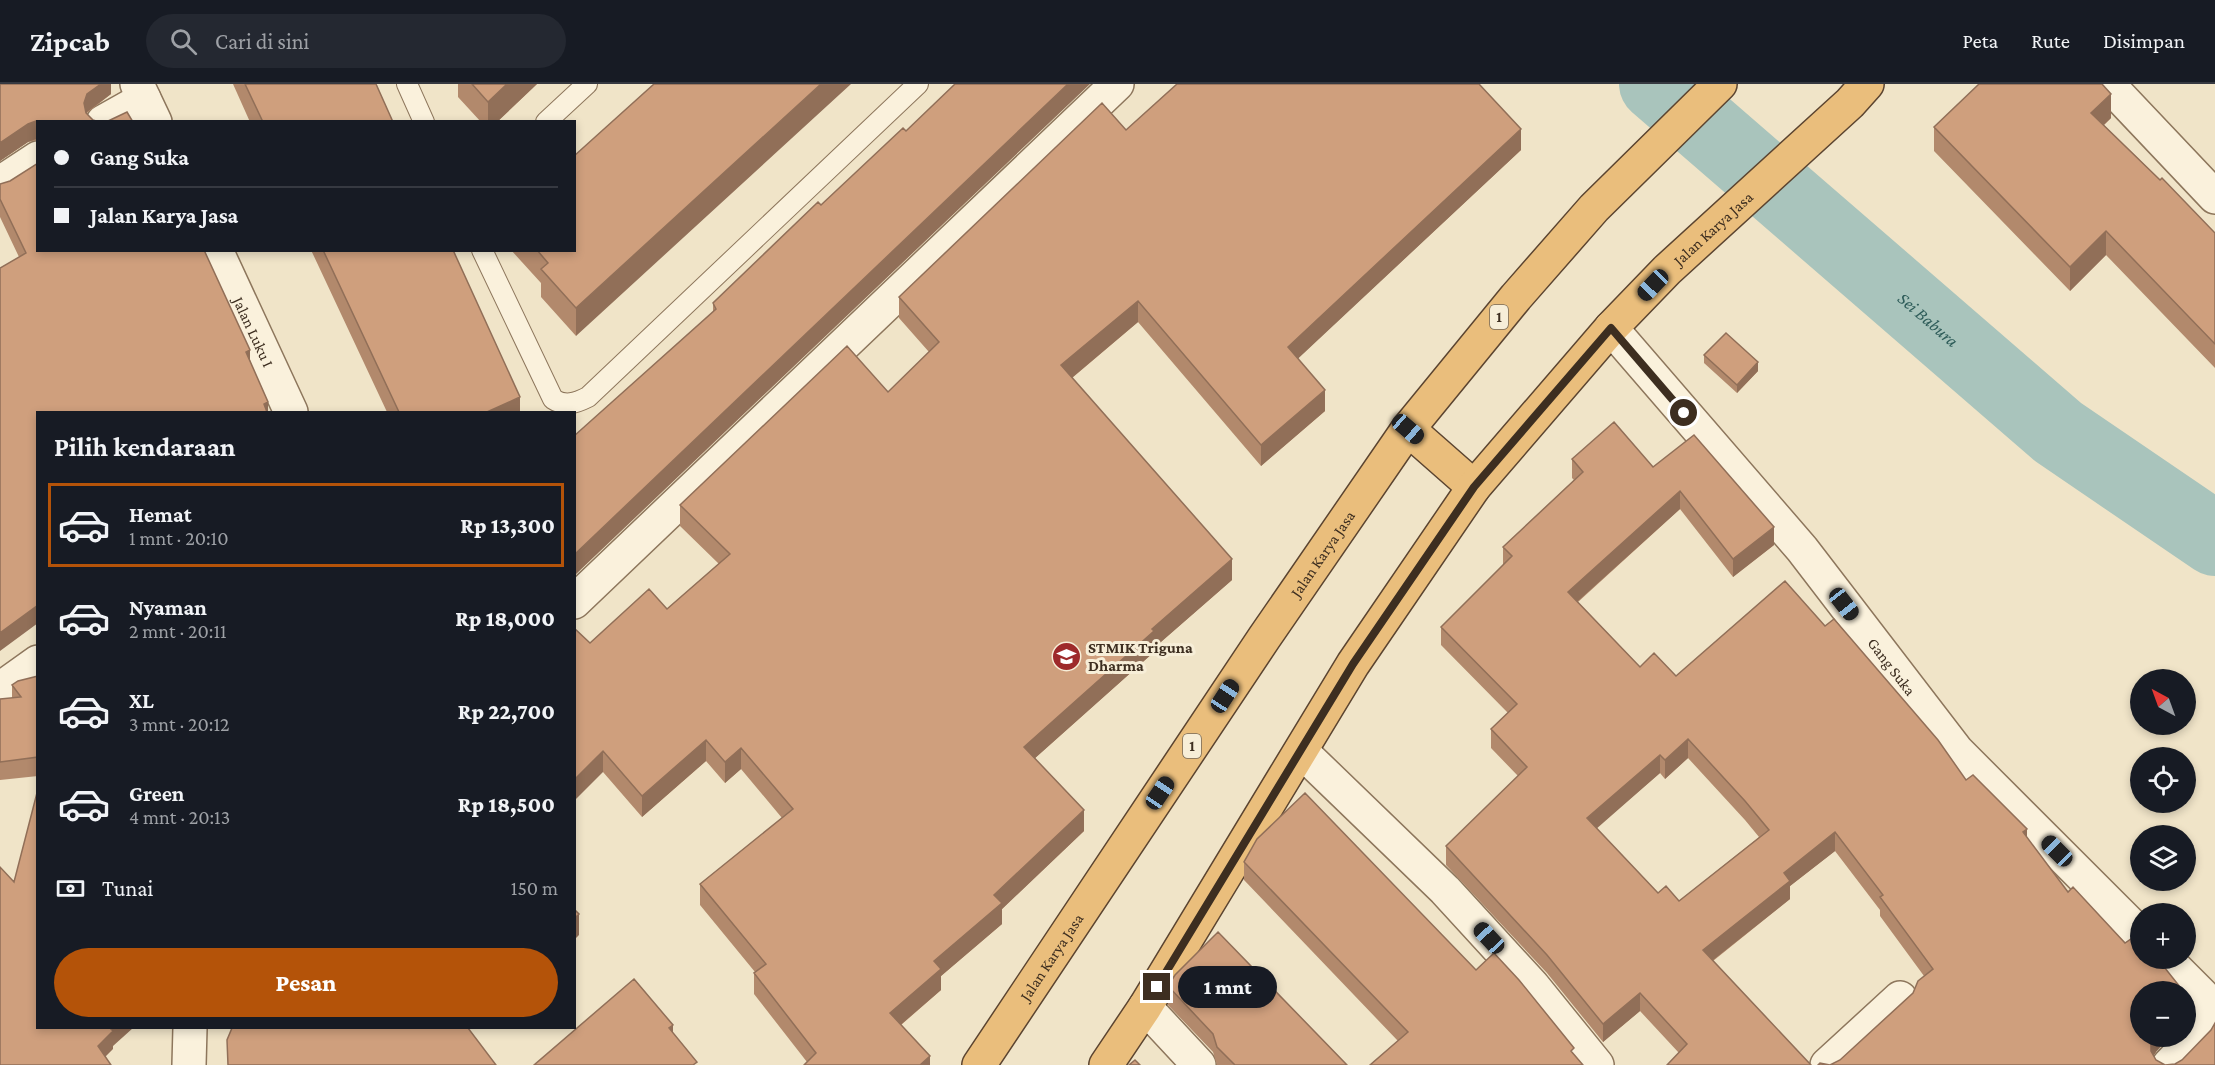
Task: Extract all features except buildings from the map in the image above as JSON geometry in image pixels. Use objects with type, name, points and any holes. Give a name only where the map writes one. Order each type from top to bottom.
[{"type":"highway","name":"Jalan Karya Jasa","points":[[979,1065],[1270,629],[1408,429],[1516,297],[1594,208],[1720,84]]},
{"type":"highway","name":"Jalan Karya Jasa","points":[[1106,1065],[1145,1007],[1353,664],[1474,487],[1611,328],[1667,270],[1858,93]]},
{"type":"highway","points":[[1408,429],[1474,487]]},
{"type":"street","points":[[576,600],[1117,84]]},
{"type":"street","points":[[2108,84],[2215,197]]},
{"type":"street","points":[[107,120],[145,101]]},
{"type":"street","points":[[0,183],[36,159]]},
{"type":"street","name":"Jalan Luku I","points":[[217,252],[291,411]]},
{"type":"street","name":"Gang Suka","points":[[1611,328],[1802,549],[1957,751],[2130,924]]},
{"type":"street","points":[[0,689],[36,663]]},
{"type":"street","points":[[1301,751],[1445,890],[1533,986],[1597,1065]]},
{"type":"street","points":[[2169,1065],[2197,1036],[2209,1015],[2202,995],[2176,969]]},
{"type":"street","points":[[1827,1065],[1900,998]]},
{"type":"street","points":[[1145,1007],[1199,1065]]},
{"type":"street","points":[[189,1065],[190,1029]]},
{"type":"lane","points":[[407,84],[423,120]]},
{"type":"lane","points":[[548,120],[587,84]]},
{"type":"lane","points":[[483,252],[551,395],[558,402],[565,404],[580,401],[588,397],[918,84]]},
{"type":"waterway","name":"Sei Babura","points":[[1656,84],[2058,432],[2215,539]]},
{"type":"place","name":"STMIK Triguna Dharma","points":[[1067,656]]},
{"type":"route","points":[[1157,987],[1353,664],[1474,487],[1611,328],[1684,413]]}]
